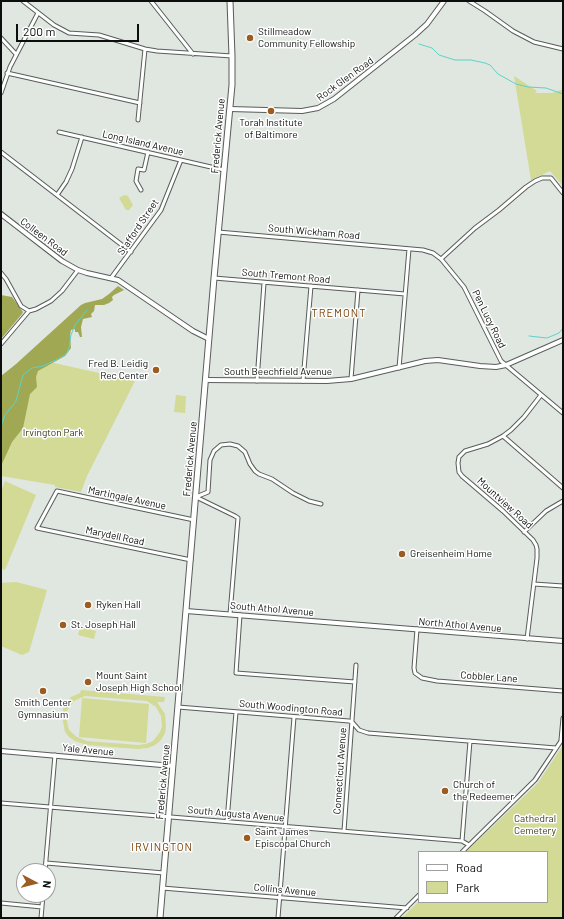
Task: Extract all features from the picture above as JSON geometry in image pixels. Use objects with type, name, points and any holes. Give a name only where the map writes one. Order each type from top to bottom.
[{"type":"main road","name":"Frederick Avenue","points":[[160,918],[205,380],[230,109],[232,56],[230,1]]},
{"type":"street","points":[[23,1],[59,29],[69,33],[99,35],[145,49],[168,53],[232,56]]},
{"type":"street","points":[[151,1],[193,54]]},
{"type":"street","name":"Rock Glen Road","points":[[230,109],[302,111],[318,108],[334,99],[415,35],[427,24],[444,1]]},
{"type":"street","points":[[469,1],[485,10],[512,31],[534,42],[563,49]]},
{"type":"street","points":[[1,94],[7,73],[38,12]]},
{"type":"street","points":[[1,38],[16,54]]},
{"type":"street","points":[[138,120],[145,49]]},
{"type":"street","points":[[7,73],[140,103]]},
{"type":"street","name":"Long Island Avenue","points":[[59,132],[224,170]]},
{"type":"street","points":[[57,195],[69,175],[82,137]]},
{"type":"street","points":[[1,152],[131,252]]},
{"type":"street","points":[[141,190],[136,181],[138,169],[144,170],[148,152]]},
{"type":"street","name":"Stafford Street","points":[[112,278],[161,210],[180,160]]},
{"type":"street","points":[[441,259],[475,228],[500,210],[535,181],[548,177],[553,180],[563,193]]},
{"type":"street","name":"Colleen Road","points":[[1,214],[62,261],[78,270]]},
{"type":"street","name":"South Wickham Road","points":[[218,232],[429,251],[441,259]]},
{"type":"street","points":[[399,368],[409,249]]},
{"type":"street","name":"Pen Lucy Road","points":[[441,259],[460,281],[467,293],[499,359],[563,413]]},
{"type":"street","points":[[1,344],[29,311],[51,301],[62,291],[78,270],[96,276],[112,278],[124,283],[193,331],[209,339]]},
{"type":"street","points":[[1,273],[8,282],[21,306],[29,311]]},
{"type":"street","name":"South Tremont Road","points":[[214,278],[405,294]]},
{"type":"street","points":[[257,381],[264,282]]},
{"type":"street","points":[[303,381],[311,286]]},
{"type":"street","points":[[351,378],[358,290]]},
{"type":"street","points":[[506,365],[563,340]]},
{"type":"street","name":"South Beechfield Avenue","points":[[205,380],[327,381],[351,378],[425,361],[438,360],[480,366],[506,365]]},
{"type":"street","points":[[541,395],[518,424],[503,436],[563,488]]},
{"type":"street","name":"Mountview Road","points":[[503,436],[488,444],[469,449],[461,454],[458,460],[458,467],[462,476],[503,511],[533,540],[537,549],[527,639]]},
{"type":"street","points":[[196,497],[208,492],[210,460],[214,451],[221,445],[230,444],[238,446],[245,452],[252,468],[259,474],[272,479],[293,493],[309,501],[321,504]]},
{"type":"street","name":"Martingale Avenue","points":[[37,528],[57,491],[194,520]]},
{"type":"street","points":[[196,497],[238,518],[230,614]]},
{"type":"street","points":[[524,532],[546,511],[563,501]]},
{"type":"street","name":"Marydell Road","points":[[37,528],[190,560]]},
{"type":"street","points":[[534,584],[563,586]]},
{"type":"street","name":"South Athol Avenue","points":[[186,611],[355,624]]},
{"type":"street","points":[[240,615],[236,673],[355,682]]},
{"type":"street","name":"North Athol Avenue","points":[[355,624],[563,641]]},
{"type":"street","name":"Cobbler Lane","points":[[417,629],[414,664],[415,673],[426,680],[563,691]]},
{"type":"street","name":"Connecticut Avenue","points":[[344,831],[356,665]]},
{"type":"street","name":"South Woodington Road","points":[[178,707],[352,722],[359,730],[368,733],[556,748]]},
{"type":"street","points":[[227,821],[236,712]]},
{"type":"street","points":[[278,918],[294,717]]},
{"type":"street","points":[[463,851],[531,785],[562,740],[563,718]]},
{"type":"street","points":[[462,841],[470,741]]},
{"type":"street","name":"Yale Avenue","points":[[1,751],[173,766]]},
{"type":"street","points":[[46,863],[55,755]]},
{"type":"street","name":"South Augusta Avenue","points":[[1,803],[462,841],[469,845]]},
{"type":"street","points":[[56,864],[164,873]]},
{"type":"street","name":"Collins Avenue","points":[[162,888],[407,908]]},
{"type":"street","points":[[396,918],[418,897]]},
{"type":"street","points":[[1,903],[42,907]]},
{"type":"street","points":[[41,918],[42,903]]},
{"type":"green space","points":[[514,76],[537,91],[535,93],[552,93],[563,89],[563,186],[550,171],[531,180]]},
{"type":"green space","points":[[124,195],[128,196],[133,205],[129,210],[126,210],[119,198]]},
{"type":"green space","points":[[118,286],[124,290],[114,295],[112,297],[113,300],[109,303],[104,305],[95,305],[94,311],[91,314],[92,317],[83,319],[81,327],[82,337],[80,337],[78,332],[75,332],[75,329],[71,330],[71,348],[65,356],[38,371],[36,377],[37,387],[30,394],[23,428],[12,442],[1,466],[1,376],[81,305],[102,299]]},
{"type":"green space","points":[[1,295],[12,297],[23,312],[1,339]]},
{"type":"green space","name":"Irvington Park","points":[[45,361],[135,381],[87,476],[81,492],[55,487],[55,485],[1,476],[1,432],[6,416]]},
{"type":"green space","points":[[176,395],[186,396],[185,413],[174,412]]},
{"type":"green space","points":[[5,481],[36,495],[5,570],[1,568],[1,491]]},
{"type":"green space","points":[[16,582],[47,590],[29,652],[22,655],[1,646],[1,583]]},
{"type":"green space","points":[[80,627],[96,631],[94,639],[78,635]]},
{"type":"green space","points":[[81,690],[165,697],[164,702],[157,702],[165,714],[165,733],[161,740],[155,745],[148,748],[138,749],[87,745],[75,741],[65,732],[62,716],[66,703],[71,697],[80,693]],"holes":[[[85,696],[147,701],[156,707],[161,716],[162,726],[160,732],[153,741],[146,744],[138,745],[87,741],[77,737],[69,730],[66,717],[67,711],[74,701]]]},
{"type":"green space","points":[[82,698],[149,704],[146,743],[79,737]]},
{"type":"green space","name":"Cathedral Cemetery","points":[[563,745],[563,918],[402,918],[418,902],[548,903],[548,851],[467,851],[538,783]]},
{"type":"waterway","points":[[419,44],[432,48],[439,55],[455,60],[471,60],[490,65],[498,74],[516,84],[528,87],[546,88],[563,94]]},
{"type":"waterway","points":[[1,426],[5,415],[16,401],[23,375],[32,368],[43,366],[67,353],[75,325],[87,310]]},
{"type":"waterway","points":[[529,336],[547,338],[559,333],[563,328]]},
{"type":"place","name":"Stillmeadow Community Fellowship","points":[[250,38]]},
{"type":"place","name":"Torah Institute of Baltimore","points":[[271,111]]},
{"type":"place","name":"Fred B. Leidig Rec Center","points":[[156,370]]},
{"type":"place","name":"Greisenheim Home","points":[[402,554]]},
{"type":"place","name":"Ryken Hall","points":[[88,605]]},
{"type":"place","name":"St. Joseph Hall","points":[[63,625]]},
{"type":"place","name":"Mount Saint Joseph High School","points":[[88,682]]},
{"type":"place","name":"Smith Center Gymnasium","points":[[43,691]]},
{"type":"place","name":"Church of the Redeemer","points":[[445,791]]},
{"type":"place","name":"Saint James Episcopal Church","points":[[247,838]]},
{"type":"district","name":"TREMONT","points":[[339,313]]},
{"type":"district","name":"IRVINGTON","points":[[162,847]]}]
